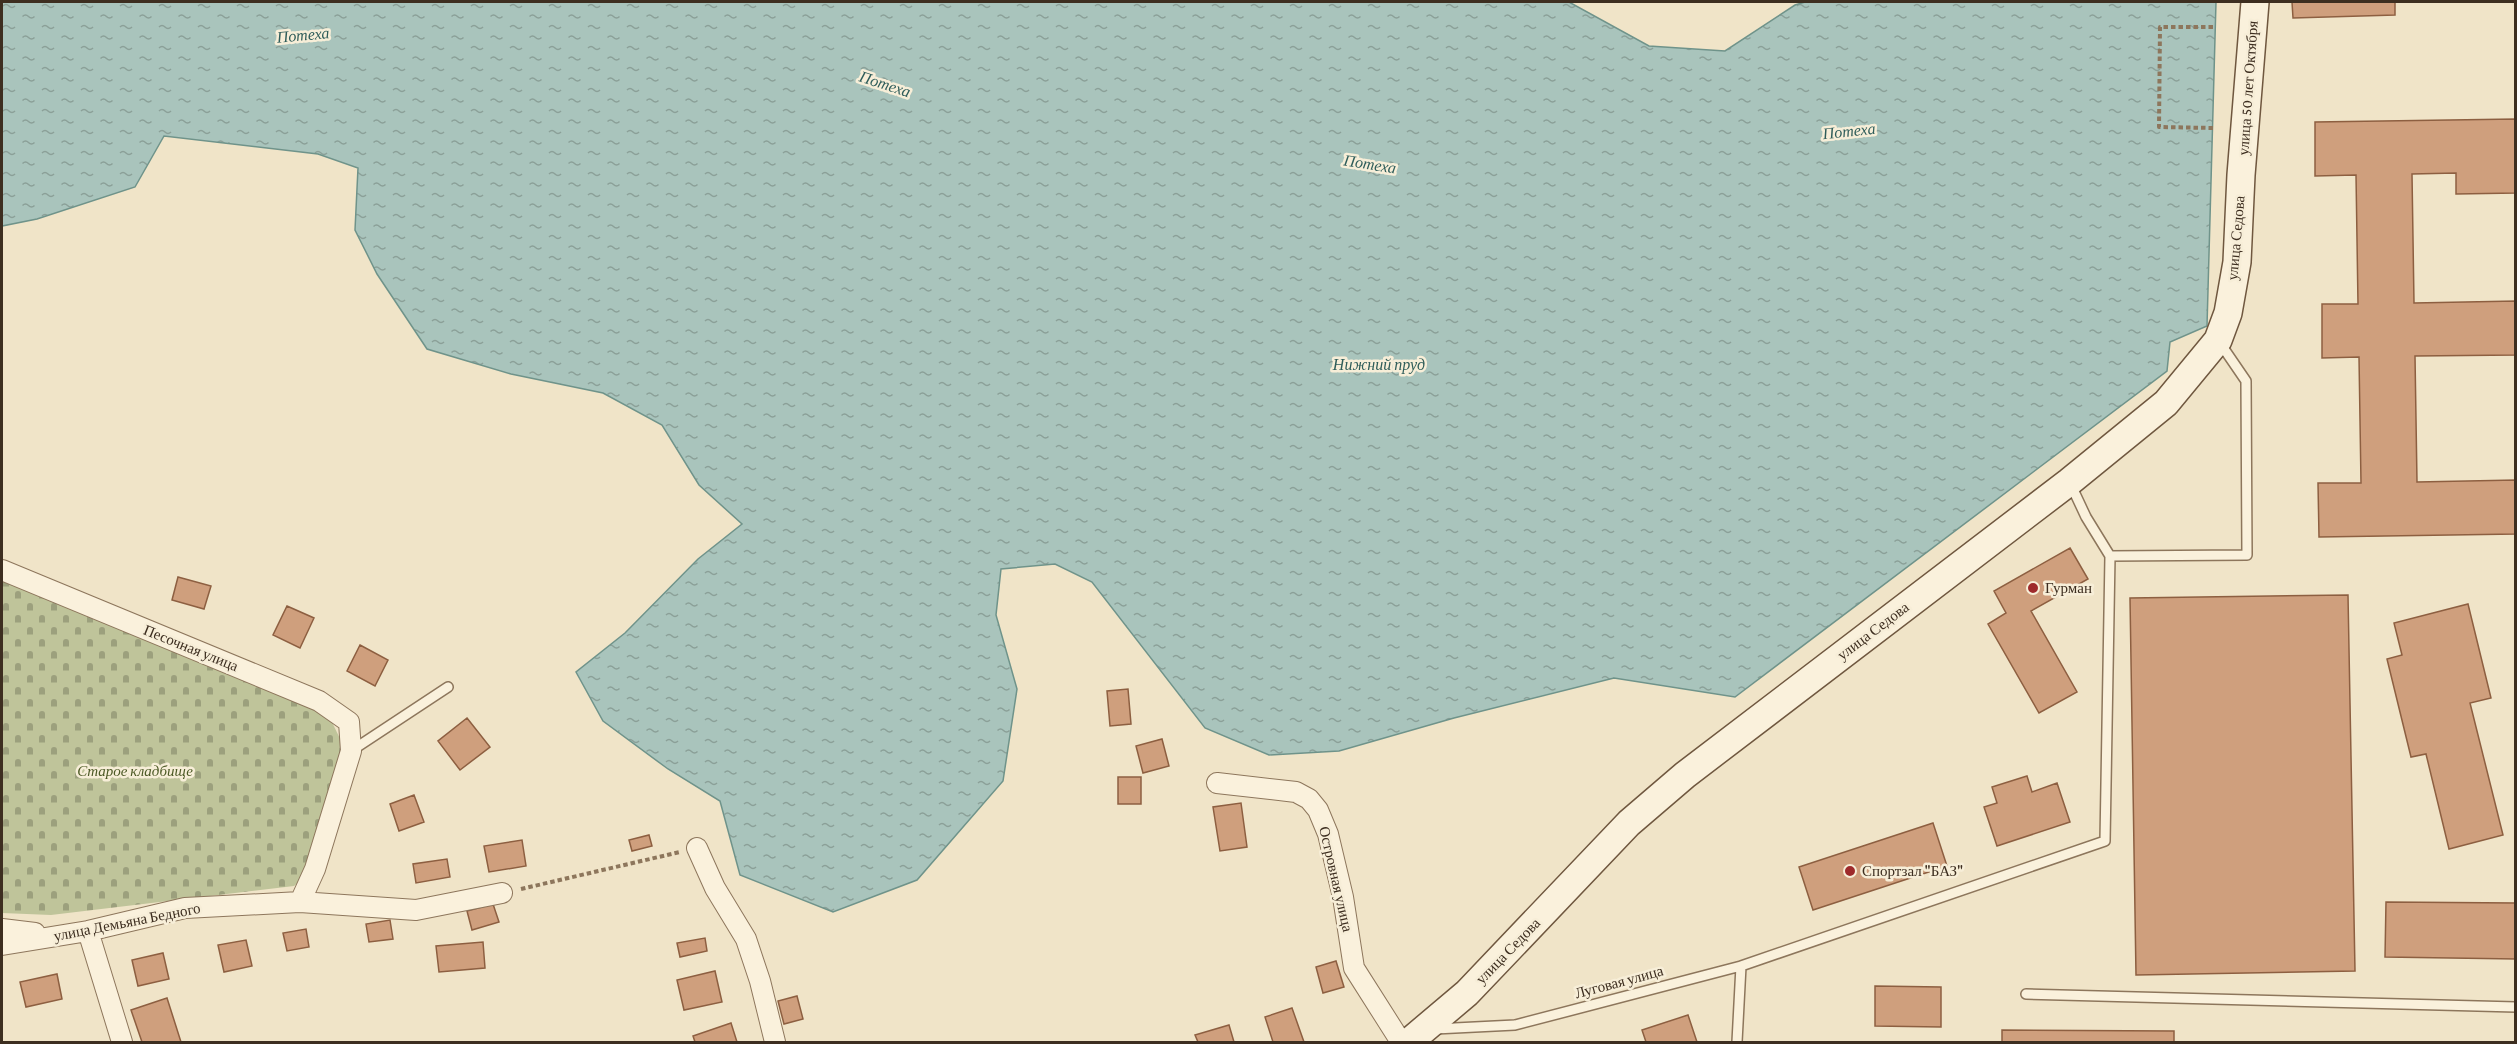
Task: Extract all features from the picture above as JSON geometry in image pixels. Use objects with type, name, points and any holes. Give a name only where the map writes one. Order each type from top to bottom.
[{"type":"main road","name":"улица 50 лет Октября","points":[[2241,175],[2255,2]]},
{"type":"main road","name":"улица Седова","points":[[1418,1036],[1467,993],[1629,823],[1677,782],[2069,482],[2166,403],[2218,340],[2228,313],[2237,262],[2241,175]]},
{"type":"street","name":"Песочная улица","points":[[2,570],[319,701],[349,722],[351,751],[315,869],[300,902]]},
{"type":"street","name":"Островная улица","points":[[1217,783],[1296,792],[1309,799],[1318,810],[1328,834],[1343,897],[1354,968],[1401,1042]]},
{"type":"street","points":[[697,848],[715,888],[746,939],[760,981],[775,1042]]},
{"type":"street","name":"улица Демьяна Бедного","points":[[2,945],[88,931],[185,908],[300,902],[416,910],[502,893]]},
{"type":"street","points":[[2,929],[52,936]]},
{"type":"street","points":[[88,931],[122,1042]]},
{"type":"lane","points":[[2069,482],[2086,517],[2110,556],[2247,555],[2246,381],[2218,340]]},
{"type":"lane","name":"Луговая улица","points":[[1418,1036],[1515,1024],[1741,966],[2105,841],[2110,556]]},
{"type":"lane","points":[[351,751],[448,687]]},
{"type":"lane","points":[[1737,1042],[1741,966]]},
{"type":"lane","points":[[2026,994],[2516,1007]]},
{"type":"path","points":[[2212,128],[2159,127],[2160,27],[2216,27]]},
{"type":"path","points":[[502,893],[697,848]]},
{"type":"green space","name":"Старое кладбище","points":[[2,581],[214,659],[330,718],[345,749],[305,877],[294,886],[51,915],[2,913]]},
{"type":"water","name":"Нижний пруд","points":[[2,2],[1569,2],[1649,46],[1725,51],[1795,5],[1805,2],[2216,2],[2207,326],[2170,342],[2167,371],[1735,697],[1614,678],[1454,718],[1339,751],[1269,755],[1205,728],[1092,582],[1055,564],[1001,569],[996,615],[1017,689],[1003,781],[917,880],[833,912],[740,875],[720,801],[668,769],[603,721],[576,672],[625,633],[698,559],[742,524],[699,485],[662,425],[603,393],[511,374],[427,349],[377,274],[355,230],[358,168],[318,154],[164,136],[135,187],[37,219],[2,226]]},
{"type":"building","points":[[2292,2],[2395,2],[2395,15],[2293,18]]},
{"type":"building","points":[[2516,119],[2516,193],[2456,194],[2456,173],[2412,174],[2414,303],[2516,301],[2516,355],[2415,356],[2417,482],[2516,480],[2516,534],[2319,537],[2318,483],[2361,483],[2359,357],[2322,358],[2322,304],[2358,304],[2356,175],[2315,176],[2315,122]]},
{"type":"building","points":[[2070,548],[2088,579],[2031,611],[2077,692],[2039,713],[1988,624],[2006,613],[1994,591]]},
{"type":"building","points":[[178,577],[211,586],[204,609],[172,600]]},
{"type":"building","points":[[2348,595],[2355,971],[2136,975],[2130,598]]},
{"type":"building","points":[[2468,604],[2491,698],[2470,703],[2503,835],[2449,849],[2426,754],[2411,757],[2387,659],[2402,655],[2394,623]]},
{"type":"building","points":[[287,606],[314,618],[300,648],[273,635]]},
{"type":"building","points":[[360,645],[388,660],[375,686],[347,671]]},
{"type":"building","points":[[1128,689],[1131,724],[1110,726],[1107,691]]},
{"type":"building","points":[[467,718],[490,747],[460,770],[438,741]]},
{"type":"building","points":[[1162,739],[1169,766],[1143,773],[1136,746]]},
{"type":"building","points":[[2027,776],[2032,792],[2057,783],[2070,822],[1997,846],[1984,807],[1997,803],[1992,787]]},
{"type":"building","points":[[1118,777],[1141,777],[1141,804],[1118,804]]},
{"type":"building","points":[[414,795],[424,822],[399,831],[390,804]]},
{"type":"building","points":[[1241,803],[1247,847],[1220,851],[1213,807]]},
{"type":"building","points":[[1933,823],[1947,866],[1813,910],[1799,867]]},
{"type":"building","points":[[649,835],[652,846],[632,851],[629,840]]},
{"type":"building","points":[[522,840],[526,866],[489,872],[484,846]]},
{"type":"building","points":[[447,859],[450,877],[416,883],[413,864]]},
{"type":"building","points":[[2386,902],[2516,903],[2516,959],[2385,957]]},
{"type":"building","points":[[493,904],[499,922],[472,930],[467,911]]},
{"type":"building","points":[[390,920],[393,939],[369,942],[366,924]]},
{"type":"building","points":[[306,929],[309,947],[287,951],[283,933]]},
{"type":"building","points":[[705,938],[707,951],[680,957],[677,943]]},
{"type":"building","points":[[246,940],[252,966],[224,972],[218,945]]},
{"type":"building","points":[[483,942],[485,968],[439,972],[436,946]]},
{"type":"building","points":[[163,953],[169,979],[138,986],[132,960]]},
{"type":"building","points":[[1336,961],[1344,987],[1323,993],[1316,967]]},
{"type":"building","points":[[715,971],[722,1002],[684,1010],[677,980]]},
{"type":"building","points":[[57,974],[62,999],[26,1007],[20,982]]},
{"type":"building","points":[[1875,986],[1941,987],[1941,1027],[1875,1026]]},
{"type":"building","points":[[797,996],[803,1019],[784,1024],[778,1001]]},
{"type":"building","points":[[167,998],[181,1042],[142,1042],[131,1010]]},
{"type":"building","points":[[1292,1008],[1304,1042],[1273,1042],[1265,1017]]},
{"type":"building","points":[[1688,1015],[1697,1042],[1646,1042],[1642,1030]]},
{"type":"building","points":[[731,1023],[737,1042],[695,1042],[693,1036]]},
{"type":"building","points":[[1229,1025],[1234,1042],[1198,1042],[1195,1035]]},
{"type":"building","points":[[2002,1030],[2174,1031],[2174,1042],[2002,1042]]},
{"type":"place","name":"Гурман","points":[[2033,588]]},
{"type":"place","name":"Спортзал \"БАЗ\"","points":[[1850,871]]},
{"type":"water label","name":"Потеха","points":[[303,35]]},
{"type":"water label","name":"Потеха","points":[[885,84]]},
{"type":"water label","name":"Потеха","points":[[1849,131]]},
{"type":"water label","name":"Потеха","points":[[1370,164]]}]
